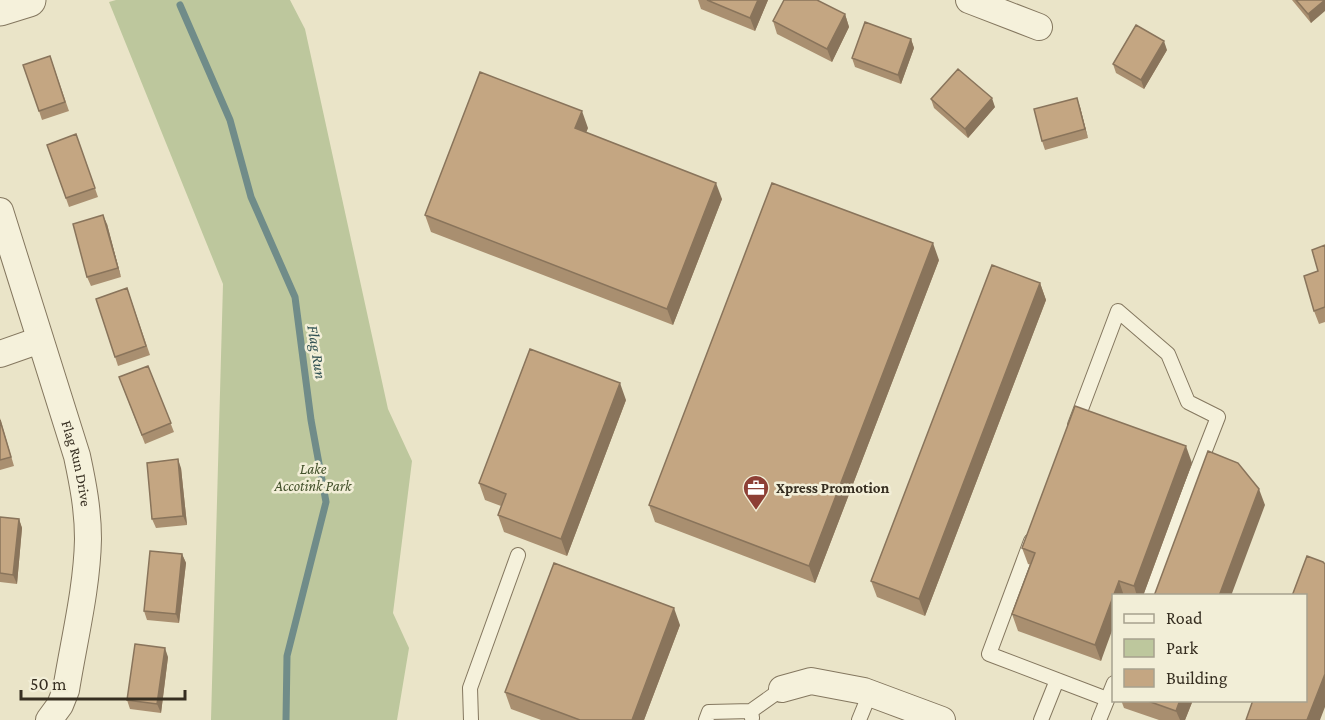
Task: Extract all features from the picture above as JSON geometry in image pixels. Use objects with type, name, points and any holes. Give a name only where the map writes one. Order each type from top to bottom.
[{"type":"street","points":[[0,9],[29,0]]},
{"type":"street","points":[[969,0],[1039,27]]},
{"type":"street","name":"Flag Run Drive","points":[[0,212],[79,467],[84,490],[88,539],[86,568],[66,690],[60,705],[49,720]]},
{"type":"street","points":[[0,354],[40,340]]},
{"type":"street","points":[[782,689],[811,681],[870,693],[942,720]]},
{"type":"lane","points":[[1071,437],[1118,311],[1168,354],[1188,402],[1218,417],[1149,594]]},
{"type":"lane","points":[[1038,524],[989,654],[1107,699]]},
{"type":"lane","points":[[471,720],[470,688],[518,555]]},
{"type":"lane","points":[[1041,720],[1057,680]]},
{"type":"lane","points":[[1099,720],[1112,686]]},
{"type":"lane","points":[[706,720],[709,712],[752,716],[782,689]]},
{"type":"lane","points":[[859,720],[870,693]]},
{"type":"green space","name":"Lake Accotink Park","points":[[116,0],[290,0],[305,29],[388,409],[412,461],[393,613],[409,648],[397,720],[211,720],[223,284],[109,2]]},
{"type":"building","points":[[707,0],[758,0],[750,18]]},
{"type":"building","points":[[784,0],[817,0],[845,14],[827,49],[773,21]]},
{"type":"building","points":[[1296,0],[1325,0],[1308,14]]},
{"type":"building","points":[[865,22],[911,39],[898,75],[852,58]]},
{"type":"building","points":[[1136,25],[1164,41],[1141,80],[1113,64]]},
{"type":"building","points":[[50,56],[65,102],[39,111],[23,65]]},
{"type":"building","points":[[958,69],[992,98],[965,129],[931,99]]},
{"type":"building","points":[[480,72],[582,111],[575,128],[716,183],[667,309],[425,215]]},
{"type":"building","points":[[1077,98],[1085,129],[1042,141],[1034,109]]},
{"type":"building","points":[[76,134],[95,188],[66,198],[47,145]]},
{"type":"building","points":[[772,183],[933,243],[809,566],[649,505]]},
{"type":"building","points":[[103,215],[118,268],[87,277],[73,224]]},
{"type":"building","points":[[1325,245],[1325,307],[1314,311],[1304,276],[1318,271],[1312,250]]},
{"type":"building","points":[[992,265],[1040,283],[919,599],[871,581]]},
{"type":"building","points":[[127,288],[146,346],[115,357],[96,299]]},
{"type":"building","points":[[530,349],[620,383],[561,539],[498,515],[506,494],[479,483]]},
{"type":"building","points":[[148,366],[171,423],[142,435],[119,377]]},
{"type":"building","points":[[1075,406],[1186,446],[1134,586],[1119,581],[1114,594],[1112,594],[1095,645],[1012,614],[1035,553],[1022,548]]},
{"type":"building","points":[[0,420],[11,457],[0,460]]},
{"type":"building","points":[[1208,451],[1238,463],[1259,489],[1220,594],[1155,594]]},
{"type":"building","points":[[178,459],[183,516],[152,519],[147,463]]},
{"type":"building","points":[[0,517],[19,519],[13,575],[0,573]]},
{"type":"building","points":[[150,551],[182,554],[176,614],[144,611]]},
{"type":"building","points":[[1307,556],[1325,564],[1325,674],[1307,720],[1246,720],[1252,702],[1307,702],[1307,594],[1293,594]]},
{"type":"building","points":[[554,563],[674,608],[632,720],[580,720],[505,692]]},
{"type":"building","points":[[135,644],[165,648],[157,704],[127,700]]},
{"type":"building","points":[[1151,702],[1179,702],[1176,711]]},
{"type":"waterway","name":"Flag Run","points":[[180,5],[230,120],[251,197],[295,297],[311,420],[326,502],[287,656],[286,720]]},
{"type":"place","name":"Xpress Promotion","points":[[756,511]]}]
